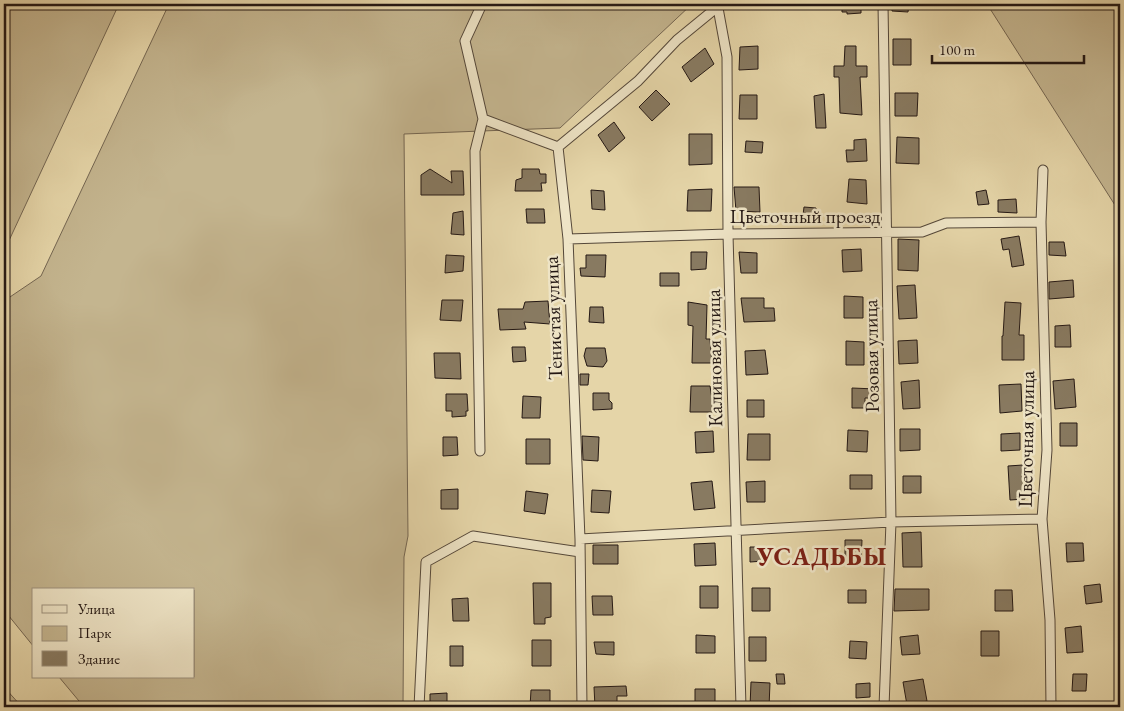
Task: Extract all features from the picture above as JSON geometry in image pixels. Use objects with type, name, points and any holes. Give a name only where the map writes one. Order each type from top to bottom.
[{"type":"street","points":[[480,451],[475,151],[483,119],[465,41],[482,4]]},
{"type":"street","name":"Розовая улица","points":[[883,4],[888,233],[890,522],[884,707]]},
{"type":"street","points":[[483,119],[558,147],[638,81],[677,40],[720,6]]},
{"type":"street","name":"Калиновая улица","points":[[720,6],[727,57],[728,234],[741,707]]},
{"type":"street","name":"Тенистая улица","points":[[558,147],[568,239],[580,539],[582,707]]},
{"type":"street","name":"Цветочная улица","points":[[1043,170],[1041,222],[1047,450],[1042,519],[1050,620],[1051,707]]},
{"type":"street","name":"Цветочный проезд","points":[[568,239],[728,234],[922,232],[946,223],[1041,222]]},
{"type":"street","points":[[580,539],[890,522],[1042,519]]},
{"type":"street","points":[[419,707],[426,562],[473,536],[580,552]]},
{"type":"green space","points":[[4,4],[119,4],[4,248]]},
{"type":"green space","points":[[169,4],[692,4],[560,128],[404,134],[408,536],[404,557],[403,707],[84,707],[60,678],[195,678],[195,588],[32,588],[32,645],[4,610],[4,301],[41,276]]},
{"type":"green space","points":[[987,4],[1120,4],[1120,213]]},
{"type":"green space","points":[[4,687],[22,707],[4,707]]},
{"type":"building","points":[[842,4],[861,4],[861,13],[847,14],[847,12],[842,12]]},
{"type":"building","points":[[892,4],[909,4],[908,12],[892,11]]},
{"type":"building","points":[[893,39],[911,39],[911,65],[893,65]]},
{"type":"building","points":[[758,46],[758,69],[739,70],[740,47]]},
{"type":"building","points":[[845,46],[856,46],[856,66],[867,66],[867,77],[860,77],[862,115],[840,113],[839,77],[834,77],[834,66],[844,66]]},
{"type":"building","points":[[705,48],[714,64],[691,82],[682,67]]},
{"type":"building","points":[[656,90],[670,104],[652,121],[639,107]]},
{"type":"building","points":[[895,93],[918,93],[917,116],[895,116]]},
{"type":"building","points":[[824,94],[826,128],[816,128],[814,96]]},
{"type":"building","points":[[740,95],[757,95],[757,119],[739,119]]},
{"type":"building","points":[[614,122],[625,138],[609,152],[598,135]]},
{"type":"building","points":[[689,134],[712,134],[712,164],[689,165]]},
{"type":"building","points":[[897,137],[919,138],[919,164],[896,163]]},
{"type":"building","points":[[866,139],[867,161],[847,162],[846,150],[854,150],[854,140]]},
{"type":"building","points":[[746,141],[763,142],[762,153],[745,152]]},
{"type":"building","points":[[430,169],[452,183],[451,171],[463,171],[464,195],[421,195],[421,175]]},
{"type":"building","points":[[522,169],[539,169],[540,174],[546,174],[546,183],[541,183],[542,191],[515,191],[516,180],[522,178]]},
{"type":"building","points":[[849,179],[866,180],[867,204],[847,202]]},
{"type":"building","points":[[734,187],[759,187],[760,212],[736,211]]},
{"type":"building","points":[[712,189],[711,211],[687,211],[688,190]]},
{"type":"building","points":[[591,190],[604,191],[605,210],[592,209]]},
{"type":"building","points":[[986,190],[989,204],[978,205],[976,192]]},
{"type":"building","points":[[1016,199],[1017,213],[998,212],[998,200]]},
{"type":"building","points":[[804,207],[816,208],[814,224],[802,223]]},
{"type":"building","points":[[526,209],[544,209],[545,223],[527,223]]},
{"type":"building","points":[[463,211],[464,235],[451,234],[453,213]]},
{"type":"building","points":[[1019,236],[1024,265],[1012,267],[1009,249],[1003,250],[1001,239]]},
{"type":"building","points":[[898,239],[919,240],[918,271],[898,270]]},
{"type":"building","points":[[1049,242],[1064,242],[1066,256],[1049,255]]},
{"type":"building","points":[[861,249],[862,271],[843,272],[842,250]]},
{"type":"building","points":[[691,252],[707,252],[706,269],[691,270]]},
{"type":"building","points":[[739,252],[757,253],[757,273],[741,273]]},
{"type":"building","points":[[446,255],[464,256],[463,271],[445,273]]},
{"type":"building","points":[[586,255],[606,255],[605,277],[581,276],[580,268],[586,268]]},
{"type":"building","points":[[660,273],[679,273],[679,286],[660,286]]},
{"type":"building","points":[[1073,280],[1074,297],[1049,299],[1049,282]]},
{"type":"building","points":[[915,285],[917,318],[899,319],[897,286]]},
{"type":"building","points":[[844,296],[863,297],[863,318],[844,318]]},
{"type":"building","points":[[741,298],[764,298],[764,308],[774,308],[775,321],[744,322]]},
{"type":"building","points":[[442,300],[463,300],[461,321],[440,320]]},
{"type":"building","points":[[548,301],[550,324],[524,322],[526,329],[500,330],[498,309],[523,309],[525,302]]},
{"type":"building","points":[[688,302],[707,305],[706,339],[710,339],[712,363],[692,363],[693,326],[688,325]]},
{"type":"building","points":[[1005,302],[1021,303],[1019,335],[1024,335],[1024,360],[1002,360]]},
{"type":"building","points":[[590,307],[603,307],[604,323],[589,322]]},
{"type":"building","points":[[1070,325],[1071,347],[1055,347],[1055,326]]},
{"type":"building","points":[[917,340],[918,363],[899,364],[898,341]]},
{"type":"building","points":[[846,341],[864,342],[864,365],[846,365]]},
{"type":"building","points":[[512,347],[525,347],[526,361],[513,362]]},
{"type":"building","points":[[586,348],[605,348],[607,361],[603,367],[587,366],[584,356]]},
{"type":"building","points":[[765,350],[768,374],[746,375],[745,351]]},
{"type":"building","points":[[434,353],[460,353],[461,379],[435,378]]},
{"type":"building","points":[[580,374],[589,374],[588,385],[580,385]]},
{"type":"building","points":[[1074,379],[1076,407],[1055,409],[1053,381]]},
{"type":"building","points":[[919,380],[920,408],[903,409],[901,382]]},
{"type":"building","points":[[1021,384],[1022,411],[1000,413],[999,385]]},
{"type":"building","points":[[691,386],[710,386],[714,412],[690,412]]},
{"type":"building","points":[[852,388],[876,389],[876,398],[865,398],[865,408],[852,408]]},
{"type":"building","points":[[593,393],[609,393],[612,409],[593,410]]},
{"type":"building","points":[[446,394],[467,394],[468,411],[466,411],[466,416],[452,417],[452,411],[446,411]]},
{"type":"building","points":[[523,396],[541,397],[540,418],[522,418]]},
{"type":"building","points":[[747,400],[764,400],[764,417],[747,417]]},
{"type":"building","points":[[1060,423],[1077,423],[1077,446],[1060,446]]},
{"type":"building","points":[[900,429],[920,429],[920,450],[900,451]]},
{"type":"building","points":[[848,430],[868,431],[867,452],[847,451]]},
{"type":"building","points":[[713,431],[714,452],[696,453],[695,432]]},
{"type":"building","points":[[1020,433],[1020,450],[1001,451],[1001,434]]},
{"type":"building","points":[[748,434],[770,434],[770,460],[747,460]]},
{"type":"building","points":[[582,436],[599,437],[598,461],[583,460]]},
{"type":"building","points":[[443,437],[457,437],[458,455],[443,456]]},
{"type":"building","points":[[526,439],[550,439],[550,464],[526,464]]},
{"type":"building","points":[[1023,465],[1025,499],[1010,500],[1008,466]]},
{"type":"building","points":[[850,475],[872,475],[872,489],[850,489]]},
{"type":"building","points":[[903,476],[921,476],[921,493],[903,493]]},
{"type":"building","points":[[712,481],[715,508],[694,510],[691,483]]},
{"type":"building","points":[[765,481],[765,502],[747,502],[746,482]]},
{"type":"building","points":[[458,489],[458,509],[441,509],[441,490]]},
{"type":"building","points":[[592,490],[611,491],[609,513],[591,512]]},
{"type":"building","points":[[526,491],[548,494],[545,514],[524,511]]},
{"type":"building","points":[[921,532],[922,567],[903,567],[902,533]]},
{"type":"building","points":[[845,540],[862,540],[861,564],[845,564]]},
{"type":"building","points":[[715,543],[716,565],[695,566],[694,544]]},
{"type":"building","points":[[1066,543],[1083,543],[1084,561],[1067,562]]},
{"type":"building","points":[[593,545],[618,545],[618,564],[593,564]]},
{"type":"building","points":[[750,547],[764,547],[764,561],[750,562]]},
{"type":"building","points":[[533,583],[551,583],[551,617],[545,618],[545,624],[534,624]]},
{"type":"building","points":[[1100,584],[1102,602],[1086,604],[1084,586]]},
{"type":"building","points":[[700,586],[718,586],[718,608],[700,608]]},
{"type":"building","points":[[752,588],[770,588],[770,611],[752,611]]},
{"type":"building","points":[[895,589],[929,589],[929,610],[894,611]]},
{"type":"building","points":[[848,590],[866,590],[866,603],[848,603]]},
{"type":"building","points":[[995,590],[1012,590],[1013,611],[995,611]]},
{"type":"building","points":[[592,596],[612,596],[613,615],[593,615]]},
{"type":"building","points":[[468,598],[469,621],[453,621],[452,599]]},
{"type":"building","points":[[1081,626],[1083,652],[1067,653],[1065,628]]},
{"type":"building","points":[[981,631],[999,631],[999,656],[981,656]]},
{"type":"building","points":[[696,635],[715,636],[715,653],[696,653]]},
{"type":"building","points":[[918,635],[920,654],[902,655],[900,637]]},
{"type":"building","points":[[749,637],[766,637],[766,661],[749,661]]},
{"type":"building","points":[[532,640],[551,640],[551,666],[532,666]]},
{"type":"building","points":[[850,641],[867,642],[866,659],[849,658]]},
{"type":"building","points":[[594,642],[614,642],[614,655],[596,654]]},
{"type":"building","points":[[450,646],[463,646],[463,666],[450,666]]},
{"type":"building","points":[[776,674],[784,674],[785,684],[777,684]]},
{"type":"building","points":[[1073,674],[1087,674],[1086,691],[1072,691]]},
{"type":"building","points":[[923,679],[927,701],[907,705],[903,682]]},
{"type":"building","points":[[751,682],[770,683],[769,707],[750,707]]},
{"type":"building","points":[[870,683],[870,697],[856,698],[856,684]]},
{"type":"building","points":[[626,686],[627,696],[617,696],[617,707],[595,707],[594,687]]},
{"type":"building","points":[[695,689],[715,689],[715,707],[695,707]]},
{"type":"building","points":[[531,690],[550,690],[550,707],[530,707]]},
{"type":"building","points":[[447,693],[447,707],[430,707],[430,694]]},
{"type":"district","name":"УСАДЬБЫ","points":[[822,556]]}]
